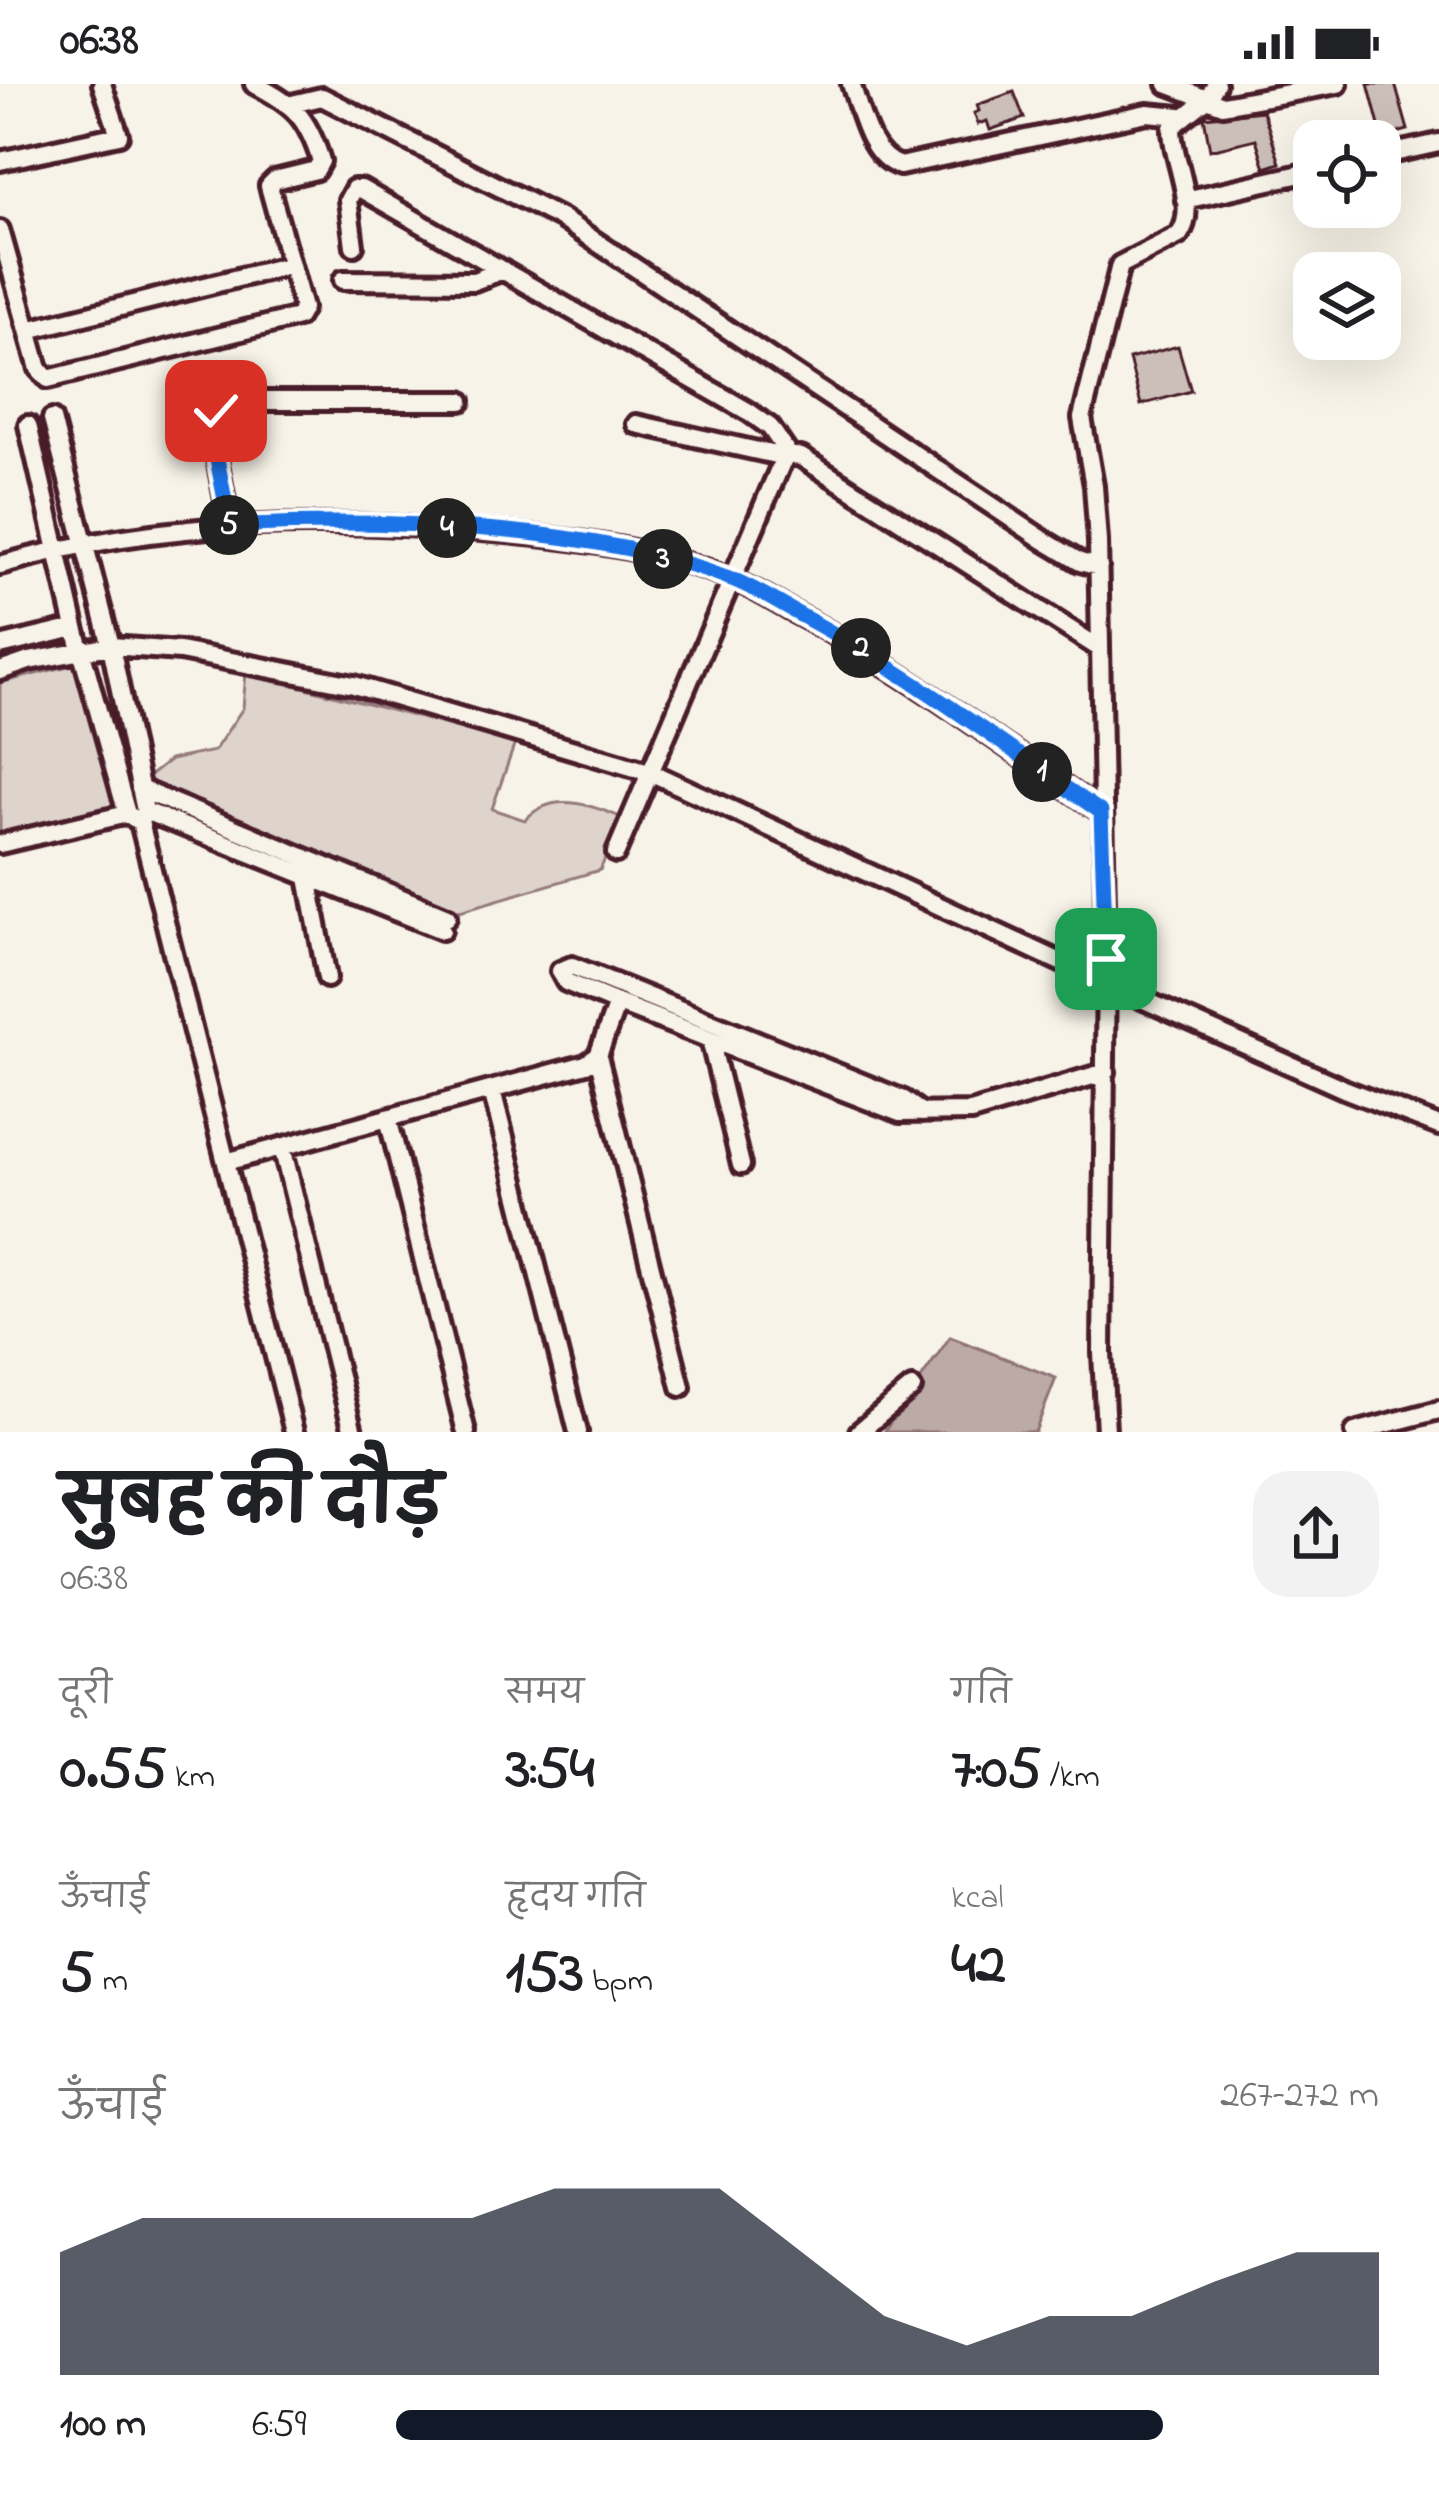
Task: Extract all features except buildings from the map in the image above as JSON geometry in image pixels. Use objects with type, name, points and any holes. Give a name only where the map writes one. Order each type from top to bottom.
[{"type":"street","points":[[0,161],[119,135],[102,84]]},
{"type":"street","points":[[0,230],[39,369],[48,379],[298,317],[303,308],[269,186],[275,180],[316,170],[321,161],[313,133],[292,104],[254,84]]},
{"type":"street","points":[[850,84],[878,151],[900,166],[1147,113],[1180,116]]},
{"type":"street","points":[[1167,84],[1212,91],[1233,105],[1338,84]]},
{"type":"street","points":[[1106,1432],[1102,1353],[1106,983],[1099,567],[1094,486],[1082,418],[1120,265],[1179,235],[1187,222],[1171,130],[1180,116],[1212,91]]},
{"type":"street","points":[[292,104],[322,97],[562,219],[1046,541],[1080,562],[1099,567]]},
{"type":"street","points":[[1401,151],[1439,142]]},
{"type":"street","points":[[1184,200],[1293,176]]},
{"type":"street","points":[[354,246],[348,200],[353,189],[361,189],[749,412],[770,427],[787,456]]},
{"type":"street","points":[[28,330],[290,265]]},
{"type":"street","points":[[343,280],[474,281],[503,270]]},
{"type":"street","points":[[230,526],[211,428],[216,411],[258,401],[460,401]]},
{"type":"street","points":[[52,418],[111,646],[140,789],[137,816]]},
{"type":"street","points":[[636,424],[801,457],[1099,648]]},
{"type":"street","points":[[28,425],[76,628],[137,816],[294,1432]]},
{"type":"street","points":[[616,853],[730,578],[787,456]]},
{"type":"street","points":[[0,565],[86,546],[230,526],[299,522],[405,525],[571,539],[730,578],[872,655],[1101,812]]},
{"type":"street","points":[[0,646],[76,628]]},
{"type":"street","points":[[0,671],[111,646],[180,651],[353,685],[652,773],[1106,983],[1439,1126]]},
{"type":"street","points":[[140,789],[308,868],[444,924]]},
{"type":"street","points":[[0,844],[137,816],[308,868]]},
{"type":"street","points":[[308,868],[327,978]]},
{"type":"street","points":[[922,1113],[904,1100],[572,966],[560,971],[566,982],[900,1113],[922,1113],[971,1112],[1106,1072]]},
{"type":"street","points":[[617,1003],[598,1056],[681,1387]]},
{"type":"street","points":[[710,1039],[741,1166]]},
{"type":"street","points":[[226,1162],[586,1064],[598,1056]]},
{"type":"street","points":[[492,1090],[578,1432]]},
{"type":"street","points":[[388,1118],[466,1432]]},
{"type":"street","points":[[282,1147],[353,1432]]},
{"type":"street","points":[[859,1432],[912,1388]]},
{"type":"street","points":[[1355,1432],[1439,1410]]},
{"type":"shaded area","points":[[88,661],[125,804],[0,835],[0,683]]},
{"type":"shaded area","points":[[246,672],[515,743],[492,809],[525,820],[547,805],[572,803],[623,818],[600,870],[460,911],[328,863],[165,793],[148,777],[170,760],[214,751],[243,708]]},
{"type":"shaded area","points":[[950,1337],[1056,1378],[1035,1432],[884,1432]]},
{"type":"route","points":[[216,411],[211,428],[230,526],[299,522],[427,526],[571,539],[730,578],[872,655],[1101,812],[1106,959]]}]
